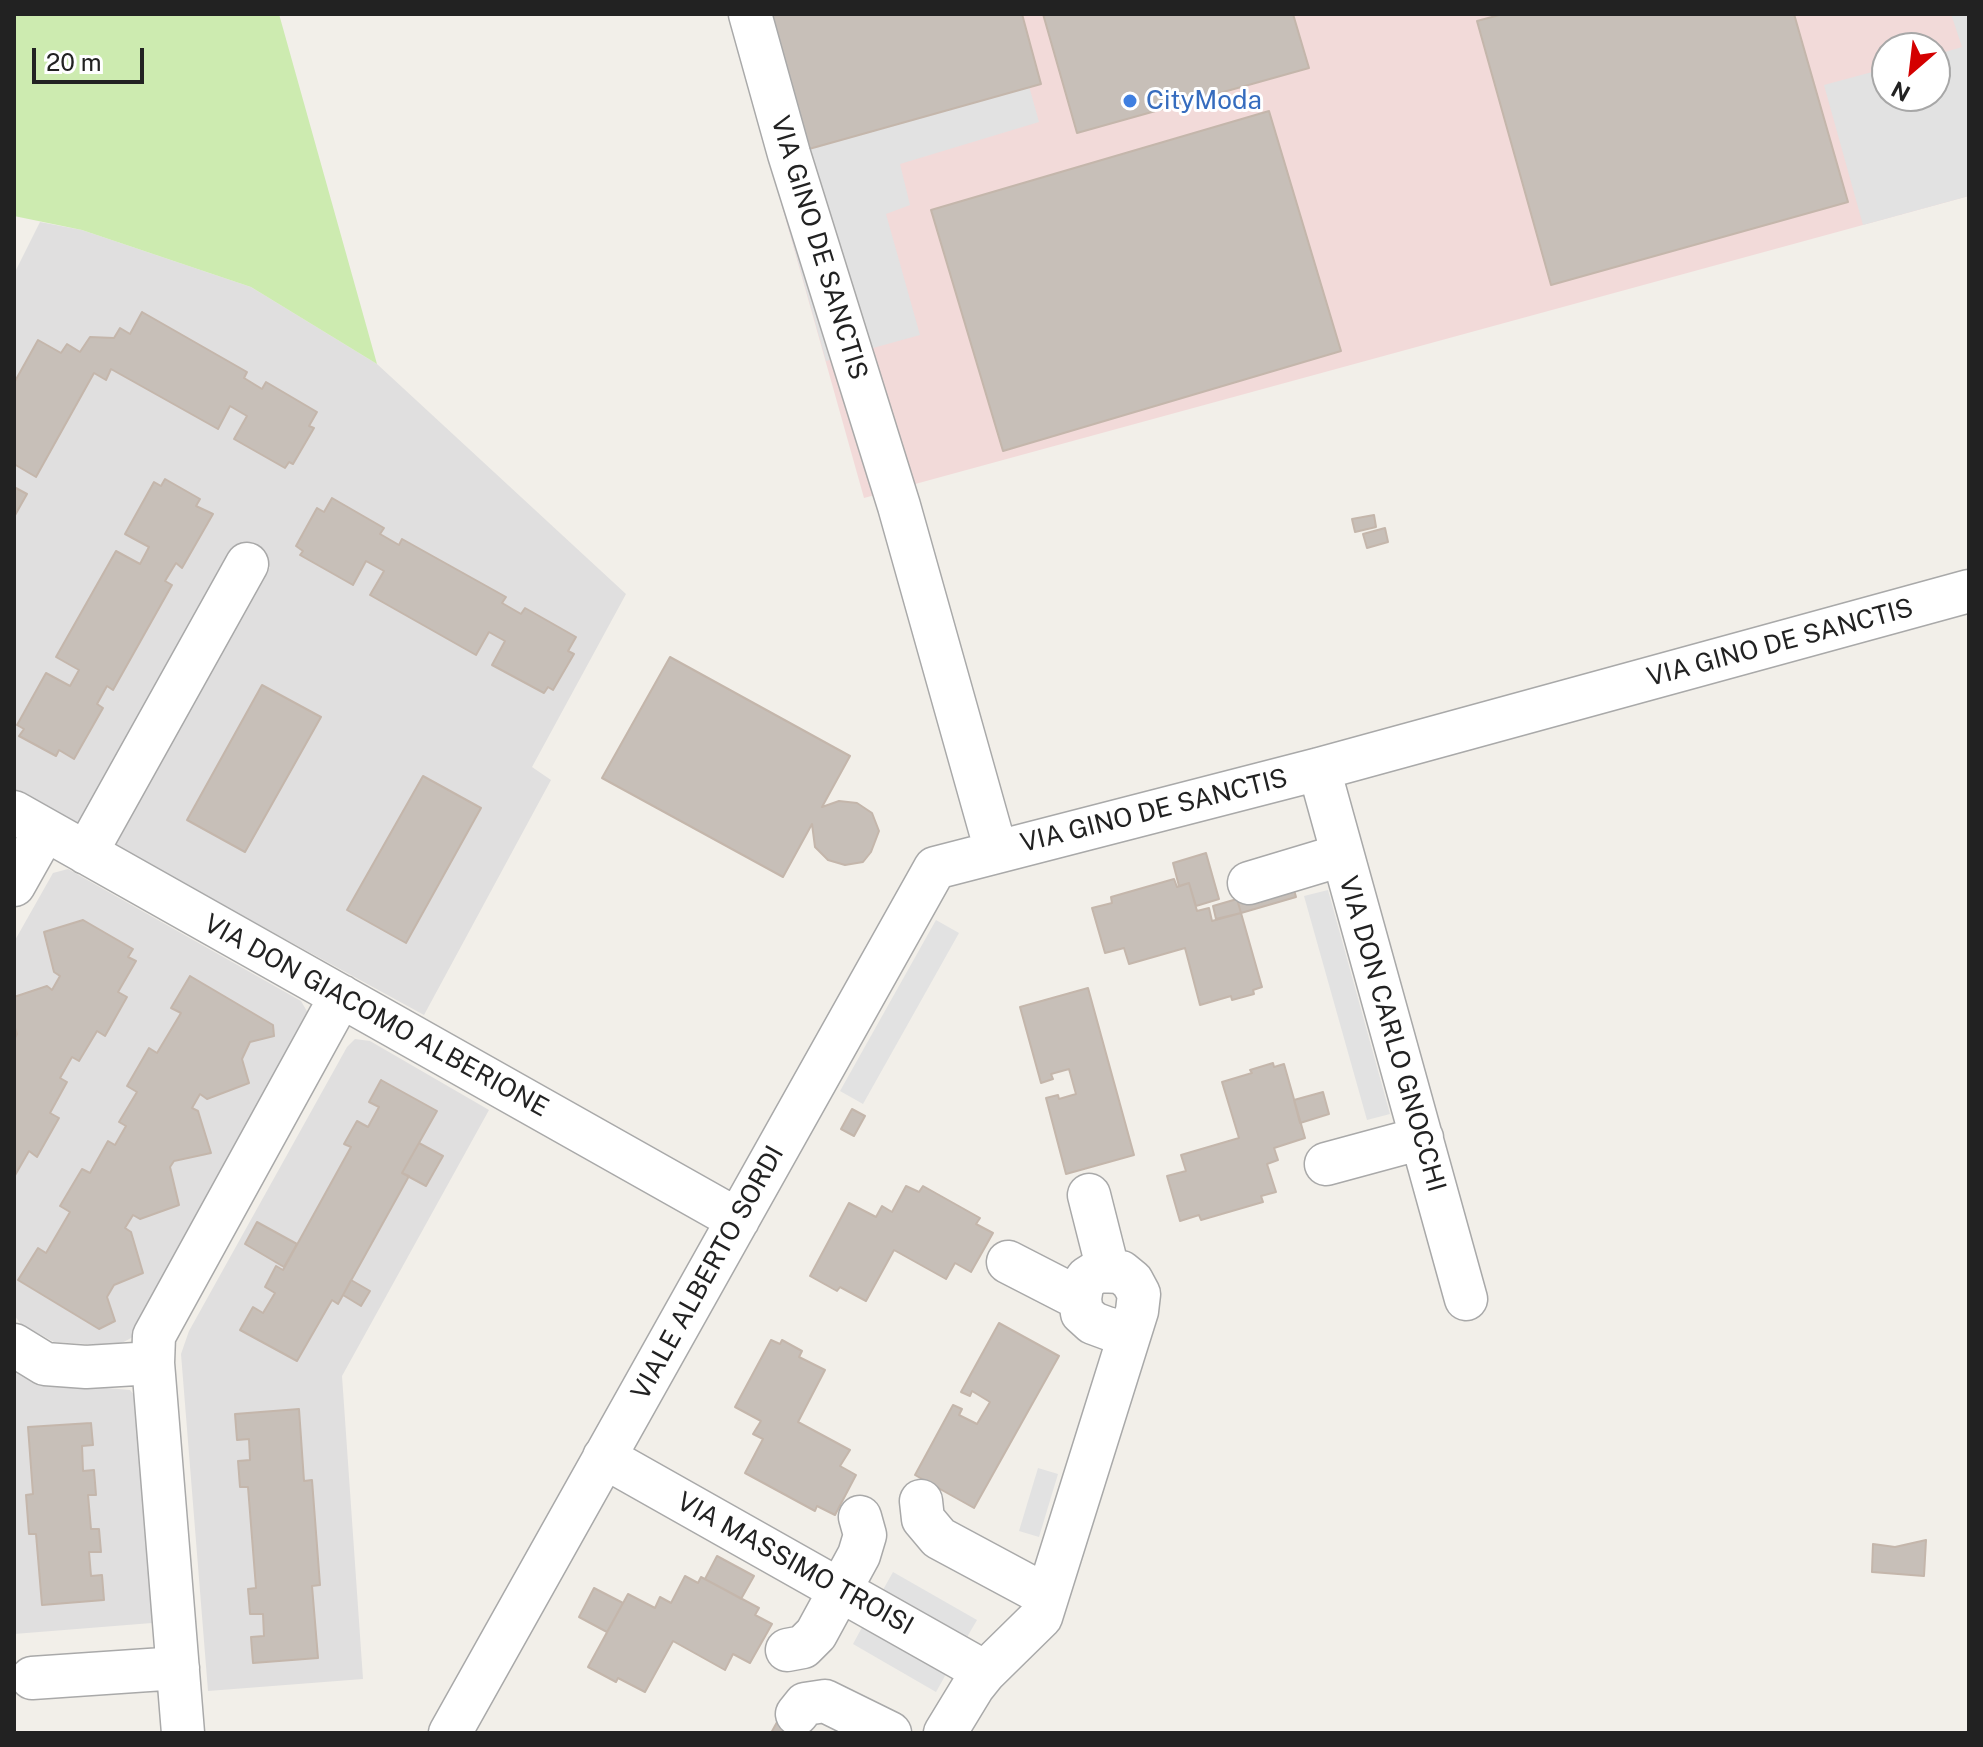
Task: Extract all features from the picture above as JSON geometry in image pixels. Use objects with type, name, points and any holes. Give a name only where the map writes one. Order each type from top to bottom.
[{"type":"street","name":"VIA GINO DE SANCTIS","points":[[750,14],[789,154],[899,506],[996,851],[1319,769],[1969,591]]},
{"type":"street","points":[[86,853],[247,564]]},
{"type":"street","name":"VIA DON CARLO GNOCCHI","points":[[1319,769],[1466,1299]]},
{"type":"street","points":[[14,885],[30,821]]},
{"type":"street","name":"VIA DON GIACOMO ALBERIONE","points":[[30,821],[738,1220]]},
{"type":"street","name":"VIALE ALBERTO SORDI","points":[[450,1733],[935,868],[996,851]]},
{"type":"street","points":[[1249,883],[1342,855]]},
{"type":"street","points":[[183,1733],[153,1363],[154,1336],[341,996]]},
{"type":"street","points":[[1326,1164],[1422,1138]]},
{"type":"street","points":[[1089,1195],[1108,1270]]},
{"type":"street","points":[[1008,1262],[1080,1299]]},
{"type":"street","points":[[945,1733],[985,1672],[1041,1617],[1137,1311],[1139,1294],[1132,1281],[1121,1272],[1098,1271],[1087,1278],[1080,1299],[1082,1313],[1093,1323],[1112,1330],[1130,1329]]},
{"type":"street","points":[[14,1345],[45,1364],[86,1367],[153,1363]]},
{"type":"street","name":"VIA MASSIMO TROISI","points":[[604,1457],[985,1672]]},
{"type":"street","points":[[921,1501],[923,1519],[939,1538],[1047,1596]]},
{"type":"street","points":[[787,1650],[803,1647],[816,1634],[859,1555],[865,1535],[860,1517]]},
{"type":"street","points":[[32,1678],[178,1668]]},
{"type":"street","points":[[797,1714],[805,1704],[825,1701],[890,1733]]},
{"type":"shaded area","points":[[728,14],[1969,14],[1969,196],[864,498]]},
{"type":"shaded area","points":[[728,14],[1009,14],[1039,122],[900,164],[910,205],[886,214],[920,335],[826,361]]},
{"type":"shaded area","points":[[1951,14],[1969,14],[1969,196],[1863,225],[1824,85],[1871,72],[1871,112],[1951,112],[1951,50],[1962,47]]},
{"type":"shaded area","points":[[40,222],[82,230],[251,287],[377,364],[626,594],[532,767],[551,780],[424,1015],[115,846],[270,567],[237,550],[79,826],[14,789],[14,274]]},
{"type":"shaded area","points":[[68,869],[301,1001],[308,1013],[133,1337],[116,1346],[54,1342],[21,1324],[14,1315],[14,942],[53,873]]},
{"type":"shaded area","points":[[1328,890],[1390,1114],[1367,1120],[1304,896]]},
{"type":"shaded area","points":[[936,920],[959,933],[863,1104],[840,1091]]},
{"type":"shaded area","points":[[355,1039],[370,1041],[489,1110],[342,1376],[363,1679],[208,1691],[181,1354],[189,1331],[347,1047]]},
{"type":"shaded area","points":[[14,1371],[51,1383],[130,1390],[141,1404],[152,1623],[14,1634]]},
{"type":"shaded area","points":[[1038,1468],[1058,1474],[1039,1537],[1019,1531]]},
{"type":"shaded area","points":[[893,1572],[977,1620],[963,1644],[879,1597]]},
{"type":"shaded area","points":[[866,1620],[950,1667],[936,1692],[853,1644]]},
{"type":"green space","points":[[14,14],[279,14],[377,364],[251,287],[82,230],[14,216]]},
{"type":"building","points":[[771,14],[1022,14],[1041,84],[809,149]]},
{"type":"building","name":"CityModa","points":[[1043,14],[1293,14],[1309,68],[1077,133]]},
{"type":"building","points":[[1503,14],[1794,14],[1848,202],[1551,285],[1477,21]]},
{"type":"building","points":[[1269,111],[1341,351],[1003,451],[931,210]]},
{"type":"building","points":[[142,312],[247,372],[244,378],[262,389],[266,382],[317,412],[309,426],[314,428],[293,464],[289,462],[285,468],[234,439],[247,416],[230,406],[218,429],[111,369],[106,380],[94,373],[36,477],[14,464],[14,383],[38,340],[61,353],[67,344],[80,352],[90,337],[114,338],[120,328],[130,334]]},
{"type":"building","points":[[165,479],[200,499],[196,506],[213,514],[182,568],[176,563],[165,581],[172,585],[113,690],[107,686],[97,704],[103,708],[74,759],[59,750],[56,756],[19,736],[24,729],[17,725],[46,673],[70,686],[79,670],[56,657],[116,551],[140,564],[149,547],[125,534],[154,482],[161,486]]},
{"type":"building","points":[[14,487],[27,494],[14,517]]},
{"type":"building","points":[[332,498],[384,528],[380,534],[399,545],[402,539],[506,597],[502,603],[521,614],[525,608],[576,637],[568,651],[574,654],[553,690],[548,687],[544,693],[492,665],[505,641],[489,632],[476,655],[370,595],[384,571],[366,561],[353,585],[300,555],[303,551],[296,546],[317,508],[324,512]]},
{"type":"building","points":[[1374,515],[1376,527],[1355,532],[1352,519]]},
{"type":"building","points":[[1385,528],[1388,542],[1367,548],[1363,534]]},
{"type":"building","points":[[670,657],[850,756],[822,807],[839,801],[857,803],[872,813],[879,831],[871,852],[863,862],[845,865],[828,860],[815,847],[812,824],[783,877],[602,778]]},
{"type":"building","points":[[262,685],[321,717],[245,852],[187,820]]},
{"type":"building","points":[[423,776],[481,808],[406,943],[347,910]]},
{"type":"building","points":[[1206,853],[1219,899],[1196,906],[1189,883],[1179,886],[1173,863]]},
{"type":"building","points":[[1174,879],[1177,887],[1189,883],[1197,911],[1209,908],[1212,921],[1241,913],[1262,987],[1253,990],[1254,994],[1232,1000],[1231,996],[1200,1005],[1185,948],[1129,964],[1124,948],[1105,953],[1092,908],[1112,903],[1111,897]]},
{"type":"building","points":[[1292,883],[1296,897],[1241,913],[1237,899]]},
{"type":"building","points":[[1237,899],[1241,913],[1216,919],[1213,906]]},
{"type":"building","points":[[83,920],[133,949],[128,957],[136,961],[118,992],[127,997],[105,1036],[97,1031],[79,1061],[72,1057],[60,1078],[67,1082],[50,1113],[59,1118],[37,1157],[29,1151],[14,1177],[14,1040],[17,1034],[14,997],[47,986],[52,990],[60,976],[54,972],[44,932]]},
{"type":"building","points":[[190,976],[273,1025],[274,1036],[250,1042],[242,1059],[249,1083],[207,1099],[200,1094],[192,1108],[198,1111],[211,1153],[174,1161],[170,1167],[179,1205],[140,1219],[133,1215],[125,1228],[131,1232],[143,1273],[114,1285],[107,1297],[115,1321],[99,1329],[18,1280],[38,1248],[46,1253],[70,1212],[60,1206],[82,1169],[90,1173],[108,1141],[115,1145],[126,1126],[119,1122],[137,1092],[127,1086],[149,1048],[157,1053],[181,1013],[171,1008]]},
{"type":"building","points":[[1088,988],[1134,1155],[1066,1174],[1046,1098],[1058,1095],[1059,1099],[1076,1094],[1069,1069],[1051,1074],[1053,1079],[1041,1083],[1020,1007]]},
{"type":"building","points":[[1273,1063],[1274,1067],[1284,1064],[1305,1138],[1274,1148],[1278,1160],[1267,1164],[1276,1192],[1261,1196],[1263,1202],[1201,1220],[1199,1215],[1180,1221],[1167,1176],[1186,1171],[1181,1155],[1239,1138],[1222,1082]]},
{"type":"building","points":[[381,1080],[437,1111],[402,1173],[409,1176],[338,1304],[332,1300],[297,1361],[240,1330],[253,1307],[263,1313],[275,1293],[265,1287],[276,1266],[283,1270],[351,1147],[344,1144],[357,1121],[368,1127],[379,1107],[369,1102]]},
{"type":"building","points":[[1323,1092],[1329,1114],[1300,1123],[1294,1100]]},
{"type":"building","points":[[852,1109],[865,1116],[854,1136],[841,1129]]},
{"type":"building","points":[[419,1143],[443,1156],[426,1186],[402,1173]]},
{"type":"building","points":[[906,1186],[919,1192],[923,1186],[980,1218],[976,1224],[993,1233],[971,1272],[955,1263],[946,1279],[894,1250],[866,1301],[840,1287],[837,1291],[810,1276],[849,1203],[876,1217],[882,1206],[892,1212]]},
{"type":"building","points":[[257,1222],[297,1244],[284,1267],[245,1244]]},
{"type":"building","points":[[351,1280],[370,1291],[361,1306],[343,1295]]},
{"type":"building","points":[[999,1323],[1059,1356],[974,1508],[915,1475],[953,1405],[962,1409],[959,1415],[977,1424],[990,1402],[972,1391],[970,1396],[961,1392]]},
{"type":"building","points":[[771,1340],[780,1344],[782,1340],[802,1351],[799,1357],[825,1370],[798,1422],[850,1450],[840,1466],[856,1475],[835,1515],[817,1506],[815,1511],[745,1473],[763,1439],[753,1434],[761,1421],[735,1407]]},
{"type":"building","points":[[299,1409],[304,1481],[312,1480],[320,1585],[312,1586],[318,1658],[253,1663],[251,1637],[264,1636],[263,1614],[250,1614],[248,1589],[256,1588],[248,1487],[240,1487],[238,1461],[250,1460],[249,1439],[237,1440],[235,1414]]},
{"type":"building","points":[[91,1423],[93,1445],[82,1446],[83,1471],[94,1470],[96,1495],[88,1495],[91,1529],[99,1529],[101,1552],[89,1552],[91,1576],[102,1575],[104,1600],[42,1605],[36,1534],[29,1534],[26,1495],[33,1494],[28,1427]]},
{"type":"building","points":[[1926,1540],[1924,1576],[1872,1572],[1873,1544],[1895,1547]]},
{"type":"building","points":[[717,1556],[754,1576],[741,1599],[705,1579]]},
{"type":"building","points":[[685,1576],[698,1583],[701,1577],[759,1608],[755,1615],[772,1624],[750,1663],[733,1654],[725,1670],[673,1641],[645,1692],[618,1678],[616,1682],[588,1667],[628,1594],[655,1608],[660,1597],[671,1603]]},
{"type":"building","points":[[594,1588],[623,1603],[607,1632],[579,1617]]},
{"type":"building","points":[[781,1715],[813,1733],[771,1733]]},
{"type":"place","name":"CityModa","points":[[1130,101]]}]
